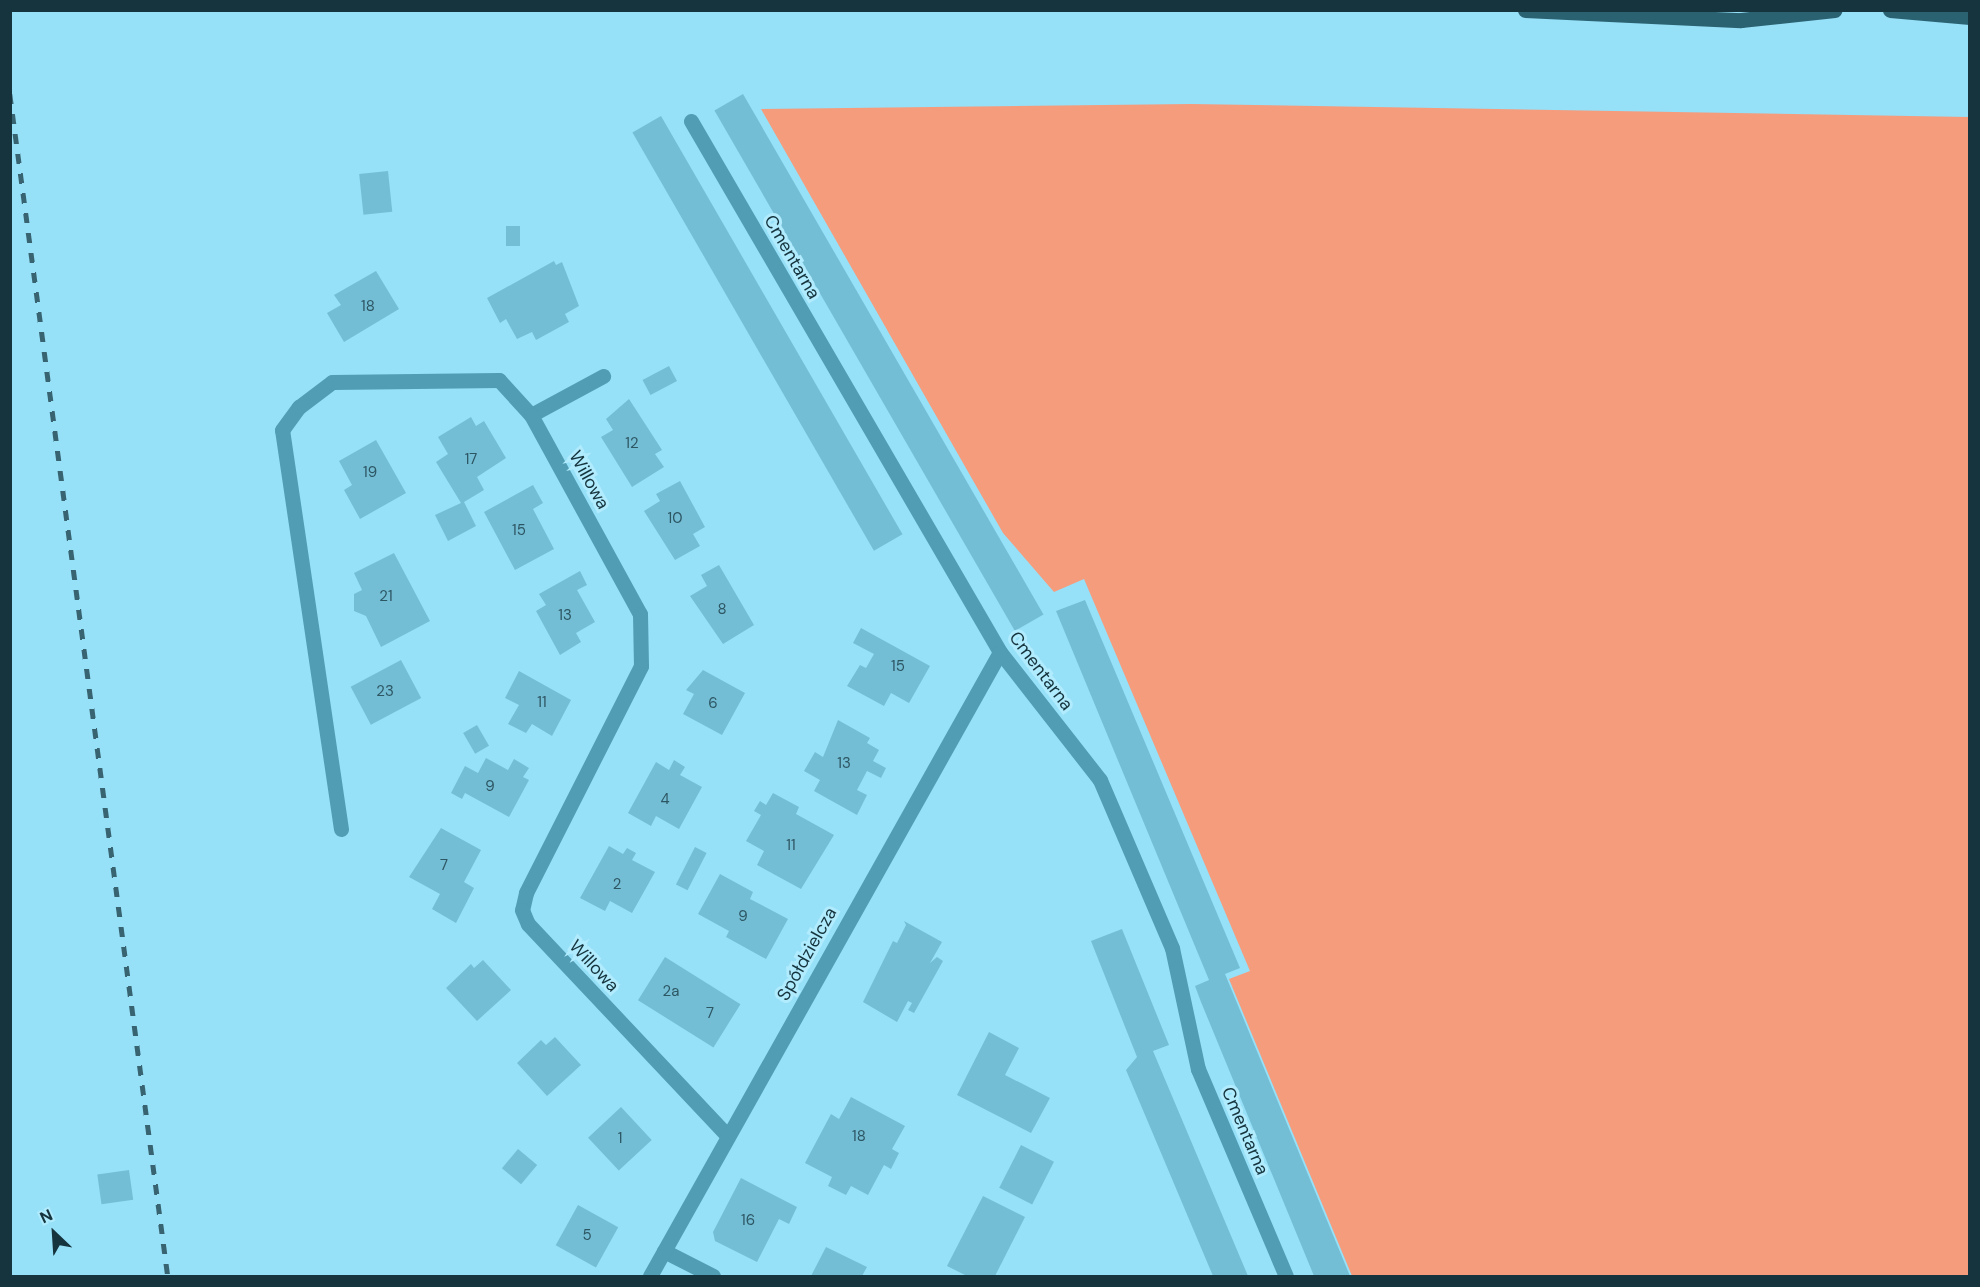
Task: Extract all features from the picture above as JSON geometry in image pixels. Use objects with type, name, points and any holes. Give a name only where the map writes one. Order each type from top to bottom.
[{"type":"main road","points":[[1525,10],[1741,20],[1834,10]]},
{"type":"main road","points":[[1890,10],[1970,17]]},
{"type":"street","name":"Cmentarna","points":[[691,121],[1000,652],[1100,780],[1172,948],[1198,1069],[1286,1276]]},
{"type":"street","points":[[531,415],[603,376]]},
{"type":"street","name":"Willowa","points":[[341,829],[282,430],[299,406],[332,382],[499,380],[531,415],[640,614],[641,666],[526,893],[522,910],[528,924],[727,1136]]},
{"type":"street","name":"Spółdzielcza","points":[[650,1276],[1000,652]]},
{"type":"street","points":[[664,1251],[713,1276]]},
{"type":"shaded area","points":[[1191,104],[1969,117],[1969,1276],[1352,1276],[1229,979],[1250,971],[1084,579],[1054,592],[1003,533],[761,109]]},
{"type":"building","points":[[743,94],[1044,614],[1015,631],[714,110]]},
{"type":"building","points":[[661,116],[903,534],[874,551],[632,132]]},
{"type":"building","points":[[388,171],[392,212],[363,215],[359,174]]},
{"type":"building","points":[[506,226],[520,226],[520,246],[506,246]]},
{"type":"building","points":[[554,261],[556,265],[562,262],[579,306],[565,314],[569,322],[536,340],[532,332],[517,339],[506,319],[500,323],[487,298]]},
{"type":"building","points":[[376,271],[399,309],[344,342],[327,313],[341,305],[334,295]]},
{"type":"building","points":[[669,366],[677,381],[650,395],[643,380]]},
{"type":"building","points":[[629,399],[662,450],[655,454],[664,467],[632,487],[601,437],[613,430],[606,419]]},
{"type":"building","points":[[471,417],[476,426],[484,421],[506,458],[477,477],[484,490],[464,502],[476,526],[448,541],[435,515],[461,503],[436,462],[448,454],[438,437]]},
{"type":"building","points":[[376,440],[406,493],[360,519],[344,490],[352,485],[339,461]]},
{"type":"building","points":[[680,481],[705,527],[693,534],[700,546],[675,560],[644,511],[660,501],[656,494]]},
{"type":"building","points":[[533,485],[543,503],[533,509],[554,549],[515,570],[484,512]]},
{"type":"building","points":[[394,553],[430,621],[381,647],[366,616],[354,611],[354,594],[362,590],[354,573]]},
{"type":"building","points":[[719,565],[754,625],[723,644],[690,596],[707,586],[701,575]]},
{"type":"building","points":[[580,571],[587,585],[577,590],[595,622],[576,633],[581,642],[560,655],[536,611],[546,605],[539,594]]},
{"type":"building","points":[[1085,600],[1240,968],[1225,974],[1350,1276],[1314,1276],[1201,1002],[1195,986],[1209,980],[1056,611]]},
{"type":"building","points":[[861,628],[930,666],[909,703],[891,693],[884,706],[847,686],[860,665],[866,668],[874,654],[853,643]]},
{"type":"building","points":[[401,660],[421,698],[371,725],[351,687]]},
{"type":"building","points":[[703,670],[745,693],[722,735],[683,714],[694,694],[686,690]]},
{"type":"building","points":[[519,671],[571,700],[552,736],[532,724],[526,733],[508,724],[519,705],[505,698]]},
{"type":"building","points":[[838,720],[870,738],[867,743],[879,750],[873,761],[886,768],[881,778],[867,771],[857,790],[867,795],[857,815],[814,791],[820,780],[804,771],[815,752],[823,757]]},
{"type":"building","points":[[477,725],[489,746],[475,754],[463,733]]},
{"type":"building","points":[[486,758],[508,770],[514,759],[529,768],[523,777],[529,780],[509,817],[465,793],[462,799],[451,793],[465,766],[478,773]]},
{"type":"building","points":[[674,760],[685,767],[680,775],[702,787],[679,829],[656,816],[651,826],[628,813],[656,762],[669,770]]},
{"type":"building","points":[[773,793],[799,807],[796,814],[834,835],[801,889],[757,865],[764,851],[746,841],[761,815],[754,811],[760,801],[766,805]]},
{"type":"building","points":[[441,828],[481,850],[464,882],[474,888],[456,923],[432,909],[440,894],[409,877]]},
{"type":"building","points":[[609,846],[623,854],[627,848],[636,853],[632,860],[655,872],[632,913],[610,901],[605,911],[580,898]]},
{"type":"building","points":[[695,847],[707,853],[688,890],[676,884]]},
{"type":"building","points":[[720,874],[753,892],[750,899],[788,919],[766,959],[726,937],[729,931],[698,914]]},
{"type":"building","points":[[904,921],[942,942],[930,963],[937,957],[943,961],[914,1013],[908,1010],[912,1003],[908,1001],[897,1022],[863,1002],[893,941],[897,943],[906,925]]},
{"type":"building","points":[[1122,929],[1169,1045],[1153,1051],[1248,1276],[1213,1276],[1126,1070],[1137,1057],[1091,941]]},
{"type":"building","points":[[665,957],[740,1004],[713,1047],[638,1000]]},
{"type":"building","points":[[483,960],[511,990],[477,1021],[446,988],[471,964],[474,968]]},
{"type":"building","points":[[989,1032],[1019,1048],[1005,1075],[1050,1098],[1031,1133],[957,1095]]},
{"type":"building","points":[[555,1037],[581,1065],[547,1096],[517,1063],[541,1040],[546,1045]]},
{"type":"building","points":[[851,1097],[905,1126],[892,1149],[899,1153],[891,1169],[884,1165],[868,1195],[851,1186],[846,1195],[828,1186],[832,1177],[805,1163],[831,1114],[839,1119]]},
{"type":"building","points":[[621,1107],[652,1140],[619,1171],[588,1138]]},
{"type":"building","points":[[1021,1145],[1054,1162],[1032,1205],[999,1188]]},
{"type":"building","points":[[518,1149],[537,1165],[521,1184],[502,1168]]},
{"type":"building","points":[[129,1170],[133,1200],[101,1204],[97,1174]]},
{"type":"building","points":[[741,1178],[797,1207],[789,1224],[779,1219],[757,1262],[715,1241],[713,1232]]},
{"type":"building","points":[[983,1196],[1025,1217],[995,1276],[967,1276],[947,1266]]},
{"type":"building","points":[[578,1205],[618,1227],[596,1268],[556,1245]]},
{"type":"building","points":[[826,1247],[867,1267],[862,1276],[811,1276]]},
{"type":"railway","points":[[10,94],[168,1276]]}]
